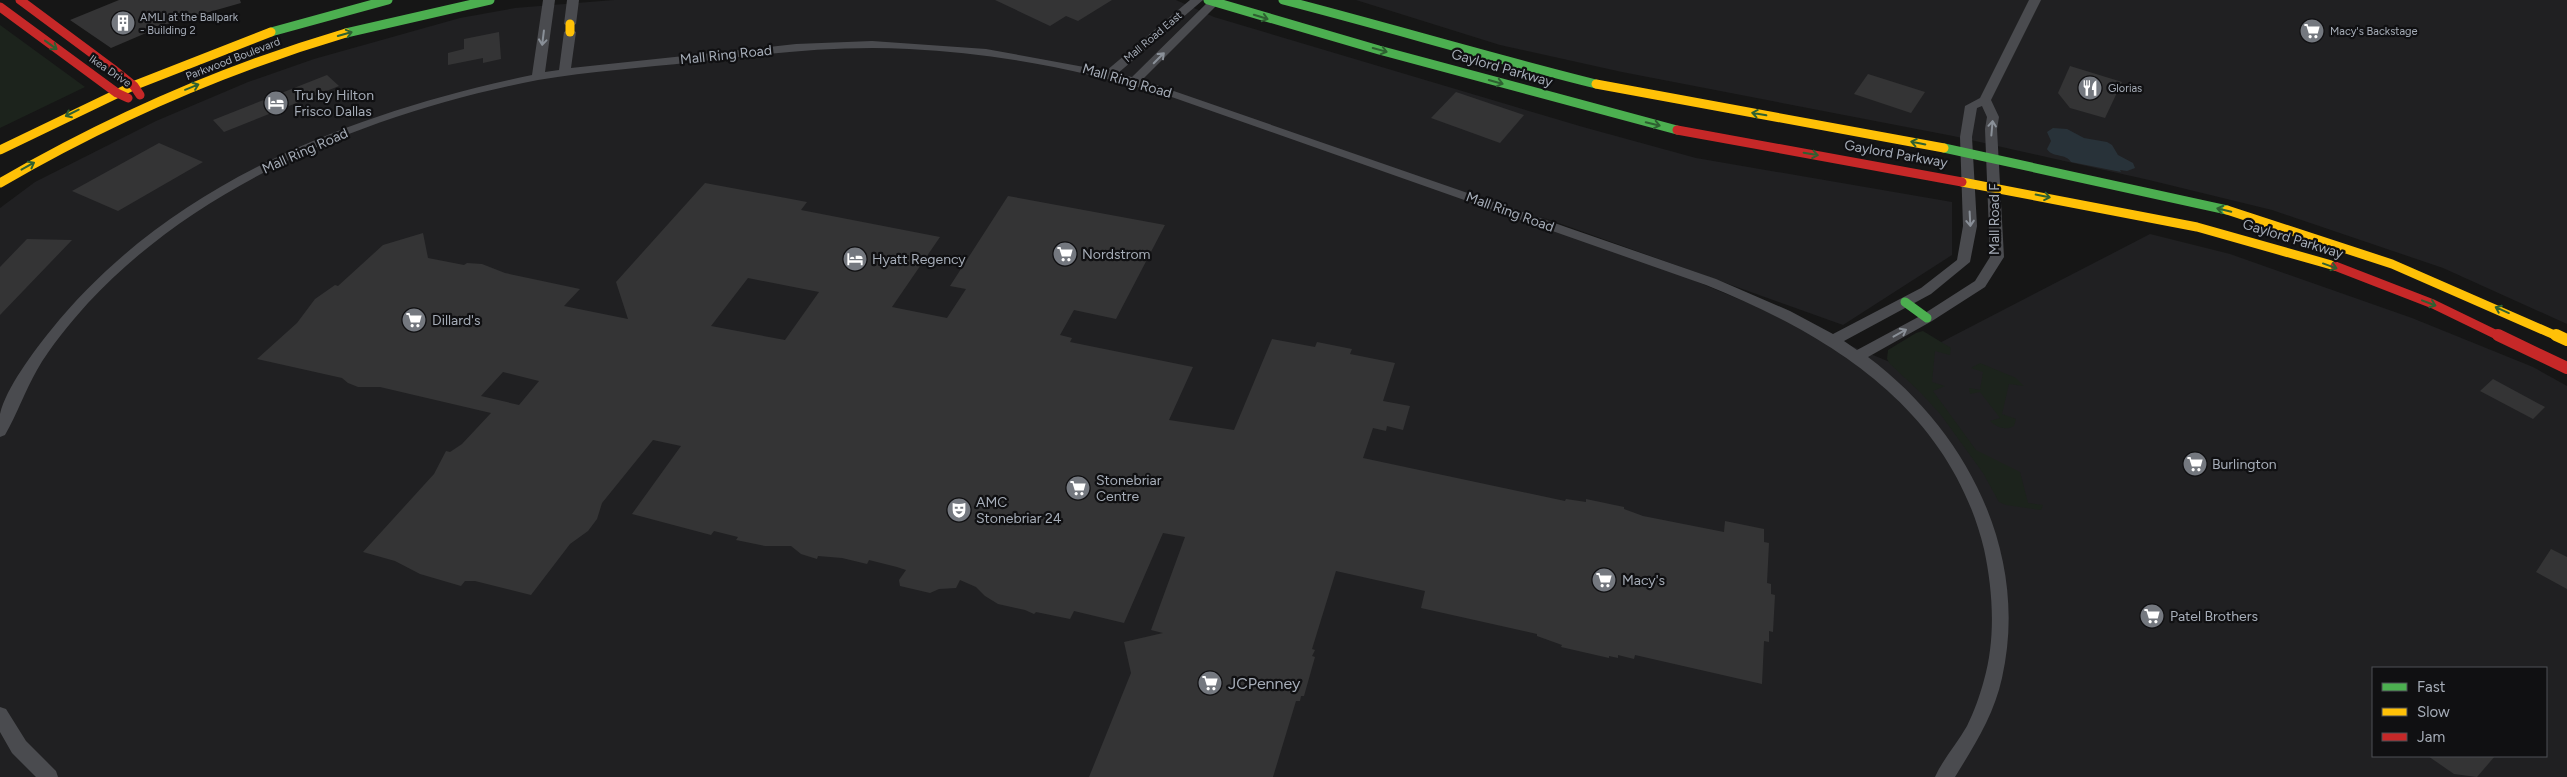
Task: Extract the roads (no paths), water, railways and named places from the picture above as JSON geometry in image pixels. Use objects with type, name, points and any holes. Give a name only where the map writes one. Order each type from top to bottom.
[{"type":"street","name":"Ikea Drive","points":[[20,0],[134,86],[147,106]]},
{"type":"street","name":"Parkwood Boulevard","points":[[0,150],[117,93],[264,35],[388,0]]},
{"type":"street","name":"Parkwood Boulevard","points":[[0,183],[27,166],[147,106],[238,68],[303,46],[418,14],[490,0]]},
{"type":"street","points":[[538,77],[549,0]]},
{"type":"street","points":[[564,72],[573,0]]},
{"type":"street","name":"Mall Road East","points":[[1109,74],[1197,0]]},
{"type":"street","name":"Gaylord Parkway","points":[[1283,0],[1401,30],[1468,52],[1584,82],[1993,158],[2235,212],[2392,264],[2488,304],[2567,340]]},
{"type":"street","name":"Mall Road F","points":[[1834,340],[1926,291],[1963,262],[1970,226],[1966,137],[1971,106],[1985,100],[2035,0]]},
{"type":"street","name":"Mall Road East","points":[[1135,81],[1213,1]]},
{"type":"street","name":"Gaylord Parkway","points":[[1213,1],[1670,129],[2154,217],[2295,253],[2434,305],[2567,368]]},
{"type":"street","name":"Ikea Drive","points":[[0,7],[117,93],[147,106]]},
{"type":"street","points":[[28,28],[48,20]]},
{"type":"street","name":"Mall Ring Road","points":[[0,431],[19,389],[38,357],[76,308],[151,239],[199,206],[276,162],[338,135],[453,96],[538,77],[564,72],[766,50],[873,44],[981,50],[1051,61],[1135,81],[1711,282],[1789,314],[1858,356],[1898,390],[1932,429],[1948,451],[1979,507],[1998,569],[2003,607],[1999,653],[1987,697],[1974,730],[1956,762],[1944,777]]},
{"type":"street","points":[[1449,68],[1468,52]]},
{"type":"street","name":"Mall Road F","points":[[1858,356],[1927,318],[1980,284],[1997,257],[1991,129],[1993,117],[1985,100]]},
{"type":"street","points":[[2361,277],[2370,256]]},
{"type":"street","points":[[2383,286],[2392,264]]},
{"type":"street","points":[[1904,302],[1927,318]]},
{"type":"street","points":[[0,716],[19,747],[50,777]]},
{"type":"place","name":"AMLI at the Ballpark - Building 2","points":[[123,23]]},
{"type":"place","name":"Macy's Backstage","points":[[2312,31]]},
{"type":"place","name":"Glorias","points":[[2090,88]]},
{"type":"place","name":"Tru by Hilton Frisco Dallas","points":[[276,103]]},
{"type":"place","name":"Nordstrom","points":[[1065,254]]},
{"type":"place","name":"Hyatt Regency","points":[[855,259]]},
{"type":"place","name":"Dillard's","points":[[414,320]]},
{"type":"place","name":"Burlington","points":[[2195,464]]},
{"type":"place","name":"Stonebriar Centre","points":[[1078,488]]},
{"type":"place","name":"AMC Stonebriar 24","points":[[959,510]]},
{"type":"place","name":"Macy's","points":[[1604,580]]},
{"type":"place","name":"Patel Brothers","points":[[2152,616]]},
{"type":"place","name":"JCPenney","points":[[1210,683]]}]
